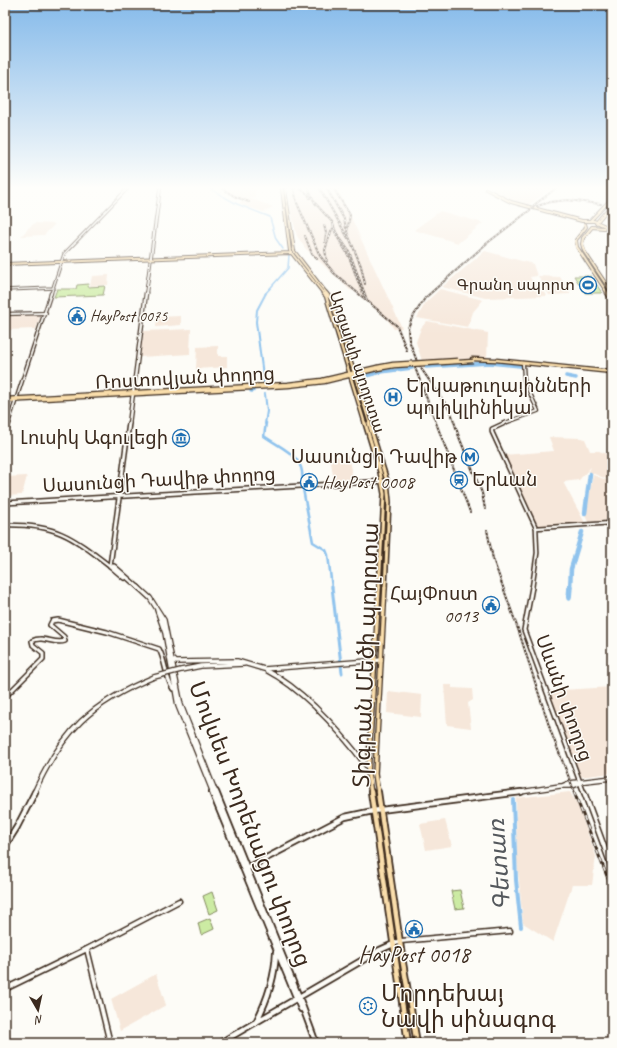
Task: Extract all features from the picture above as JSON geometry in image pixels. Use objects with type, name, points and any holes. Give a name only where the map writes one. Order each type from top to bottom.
[{"type":"main road","points":[[110,566],[154,238]]},
{"type":"main road","points":[[289,238],[291,252]]},
{"type":"main road","points":[[5,263],[291,252],[295,251],[293,238]]},
{"type":"main road","points":[[582,238],[581,242],[588,256],[612,293],[608,294]]},
{"type":"main road","points":[[576,241],[581,242]]},
{"type":"main road","points":[[576,241],[578,248],[612,300]]},
{"type":"main road","name":"Արցախի պողոտա","points":[[295,251],[328,293],[355,373],[387,481]]},
{"type":"main road","name":"Արցախի պողոտա","points":[[291,252],[324,294],[382,481]]},
{"type":"main road","points":[[311,278],[315,277]]},
{"type":"main road","points":[[324,294],[328,293]]},
{"type":"main road","name":"Ռոստովյան փողոց","points":[[5,400],[288,386],[310,384],[377,368],[472,360],[523,363],[612,373]]},
{"type":"main road","name":"Տիգրան Մեծի պողոտա","points":[[382,481],[384,502],[368,768],[373,811],[408,1043]]},
{"type":"main road","name":"Սասունցի Դավիթ փողոց","points":[[5,503],[387,481]]},
{"type":"main road","name":"Տիգրան Մեծի պողոտա","points":[[387,481],[389,502],[375,766],[380,811],[417,1043]]},
{"type":"main road","name":"Մովսես Խորենացու փողոց","points":[[110,566],[114,566],[141,589],[159,610],[167,629],[177,692],[181,705],[276,950],[298,998]]},
{"type":"main road","points":[[264,669],[381,660]]},
{"type":"main road","points":[[172,661],[237,661],[264,669],[284,680],[312,703],[368,768]]},
{"type":"main road","name":"Մովսես Խորենացու փողոց","points":[[172,661],[172,689],[198,757],[298,998],[315,1043]]},
{"type":"main road","points":[[5,846],[30,805],[47,767],[68,732],[103,702],[154,676],[201,666],[249,664]]},
{"type":"main road","points":[[245,869],[346,817],[373,811],[560,786],[578,785],[580,783],[612,778]]},
{"type":"main road","points":[[220,1043],[393,943],[400,941]]},
{"type":"main road","points":[[256,1022],[274,984],[276,950]]},
{"type":"street","points":[[5,435],[64,254],[80,238]]},
{"type":"street","points":[[5,290],[54,288]]},
{"type":"street","points":[[5,314],[46,313]]},
{"type":"street","name":"Սևանի փողոց","points":[[523,363],[524,380],[538,411],[495,427],[492,429],[492,432],[536,528],[538,546],[524,630],[612,868]]},
{"type":"street","points":[[536,528],[612,523]]},
{"type":"street","name":"Մովսես Խորենացու փողոց","points":[[5,525],[38,525],[57,530],[78,540],[110,566]]},
{"type":"street","points":[[5,697],[39,664],[42,659],[43,653],[33,644],[32,641],[36,638],[63,642],[65,641],[64,637],[50,625],[52,622],[58,620],[107,632],[159,649],[164,662],[166,676],[172,689]]},
{"type":"street","points":[[164,662],[172,661]]},
{"type":"street","points":[[5,989],[87,950],[179,901]]},
{"type":"street","points":[[400,941],[510,930]]},
{"type":"street","points":[[87,950],[110,1043]]},
{"type":"shaded area","points":[[298,238],[361,238],[402,328],[394,329],[387,319],[354,291],[350,290],[305,248]]},
{"type":"shaded area","points":[[441,238],[464,238],[458,243]]},
{"type":"shaded area","points":[[485,251],[533,264],[537,276],[530,277],[534,284],[542,287],[547,296],[485,298],[442,287]]},
{"type":"shaded area","points":[[109,275],[108,285],[90,286],[92,276]]},
{"type":"shaded area","points":[[538,276],[560,277],[571,294],[549,295]]},
{"type":"shaded area","points":[[440,289],[483,300],[473,312],[468,327],[417,318],[426,302]]},
{"type":"shaded area","points":[[41,314],[36,329],[5,330],[5,320],[7,320],[9,316]]},
{"type":"shaded area","points":[[181,316],[181,325],[156,327],[157,317]]},
{"type":"shaded area","points":[[427,321],[488,333],[487,358],[422,361],[416,342],[421,328]]},
{"type":"shaded area","points":[[191,329],[190,354],[140,357],[144,331]]},
{"type":"shaded area","points":[[218,346],[218,356],[227,356],[227,367],[196,369],[197,347]]},
{"type":"shaded area","points":[[549,437],[582,438],[585,439],[590,451],[599,451],[607,454],[612,453],[612,481],[589,472],[591,467],[579,480],[563,482],[585,523],[538,526],[504,455],[554,451]]},
{"type":"shaded area","points":[[348,456],[353,479],[334,481],[330,457]]},
{"type":"shaded area","points":[[593,475],[612,482],[612,520],[588,522],[583,511],[589,497]]},
{"type":"shaded area","points":[[27,476],[22,495],[5,496],[5,477]]},
{"type":"shaded area","points":[[444,685],[452,685],[452,688],[472,689],[473,700],[468,703],[471,728],[447,725]]},
{"type":"shaded area","points":[[612,687],[612,773],[580,777],[546,691]]},
{"type":"shaded area","points":[[388,691],[422,695],[421,717],[387,713]]},
{"type":"shaded area","points":[[570,792],[578,806],[596,856],[592,885],[572,885],[553,942],[523,923],[517,860],[516,798]]},
{"type":"shaded area","points":[[445,820],[452,846],[426,850],[420,824]]},
{"type":"shaded area","points":[[156,974],[166,1005],[120,1031],[111,999]]},
{"type":"green space","name":"Գրանդ սպորտ","points":[[574,276],[591,276],[602,293],[585,293]]},
{"type":"green space","points":[[89,284],[88,287],[105,286],[103,295],[54,297],[57,289],[76,289],[77,285]]},
{"type":"green space","points":[[460,890],[464,908],[455,909],[451,891]]},
{"type":"green space","points":[[212,892],[218,910],[209,914],[203,896]]},
{"type":"green space","points":[[210,918],[214,929],[201,935],[198,923]]},
{"type":"waterway","points":[[276,238],[283,249]]},
{"type":"waterway","points":[[265,294],[288,268],[289,255]]},
{"type":"waterway","points":[[264,383],[256,322],[257,310],[266,293]]},
{"type":"waterway","points":[[426,367],[489,363],[520,366]]},
{"type":"waterway","points":[[366,376],[381,372],[412,368]]},
{"type":"waterway","points":[[566,376],[576,378]]},
{"type":"waterway","points":[[265,394],[267,411],[265,424]]},
{"type":"waterway","points":[[266,423],[264,436],[285,449],[296,459],[302,473],[302,482]]},
{"type":"waterway","name":"Գետառ","points":[[585,513],[590,474]]},
{"type":"waterway","points":[[303,489],[313,542],[326,550],[328,555],[332,588]]},
{"type":"waterway","name":"Գետառ","points":[[570,588],[571,569],[582,532]]},
{"type":"waterway","points":[[332,587],[342,673]]},
{"type":"waterway","name":"Գետառ","points":[[569,598],[570,587]]},
{"type":"waterway","name":"Գետառ","points":[[513,800],[516,880],[521,927]]},
{"type":"railway","points":[[306,238],[312,254],[317,259]]},
{"type":"railway","points":[[312,238],[320,256],[334,273],[397,326],[407,351]]},
{"type":"railway","points":[[325,238],[325,242]]},
{"type":"railway","points":[[327,261],[325,250],[329,238]]},
{"type":"railway","points":[[338,238],[350,259],[367,300],[349,251],[340,238]]},
{"type":"railway","points":[[349,238],[361,266],[365,284]]},
{"type":"railway","points":[[485,509],[482,493],[459,437],[451,412],[418,364],[409,340],[408,328],[411,320],[425,298],[494,238]]},
{"type":"railway","points":[[414,365],[470,512]]},
{"type":"railway","points":[[487,530],[493,559],[519,632],[551,732],[575,793]]},
{"type":"railway","points":[[574,792],[612,889]]},
{"type":"place","name":"Գրանդ սպորտ","points":[[588,285]]},
{"type":"place","name":"HayPost 0075","points":[[77,316]]},
{"type":"place","name":"Երկաթուղայինների պոլիկլինիկա","points":[[393,397]]},
{"type":"place","name":"Լուսիկ Ագուլեցի","points":[[181,438]]},
{"type":"place","name":"Սասունցի Դավիթ","points":[[470,457]]},
{"type":"place","name":"Երևան","points":[[459,480]]},
{"type":"place","name":"HayPost 0008","points":[[309,482]]},
{"type":"place","name":"ՀայՓոստ 0013","points":[[491,605]]},
{"type":"place","name":"HayPost 0018","points":[[414,929]]},
{"type":"place","name":"Մորդեխայ Նավի սինագոգ","points":[[368,1006]]}]
